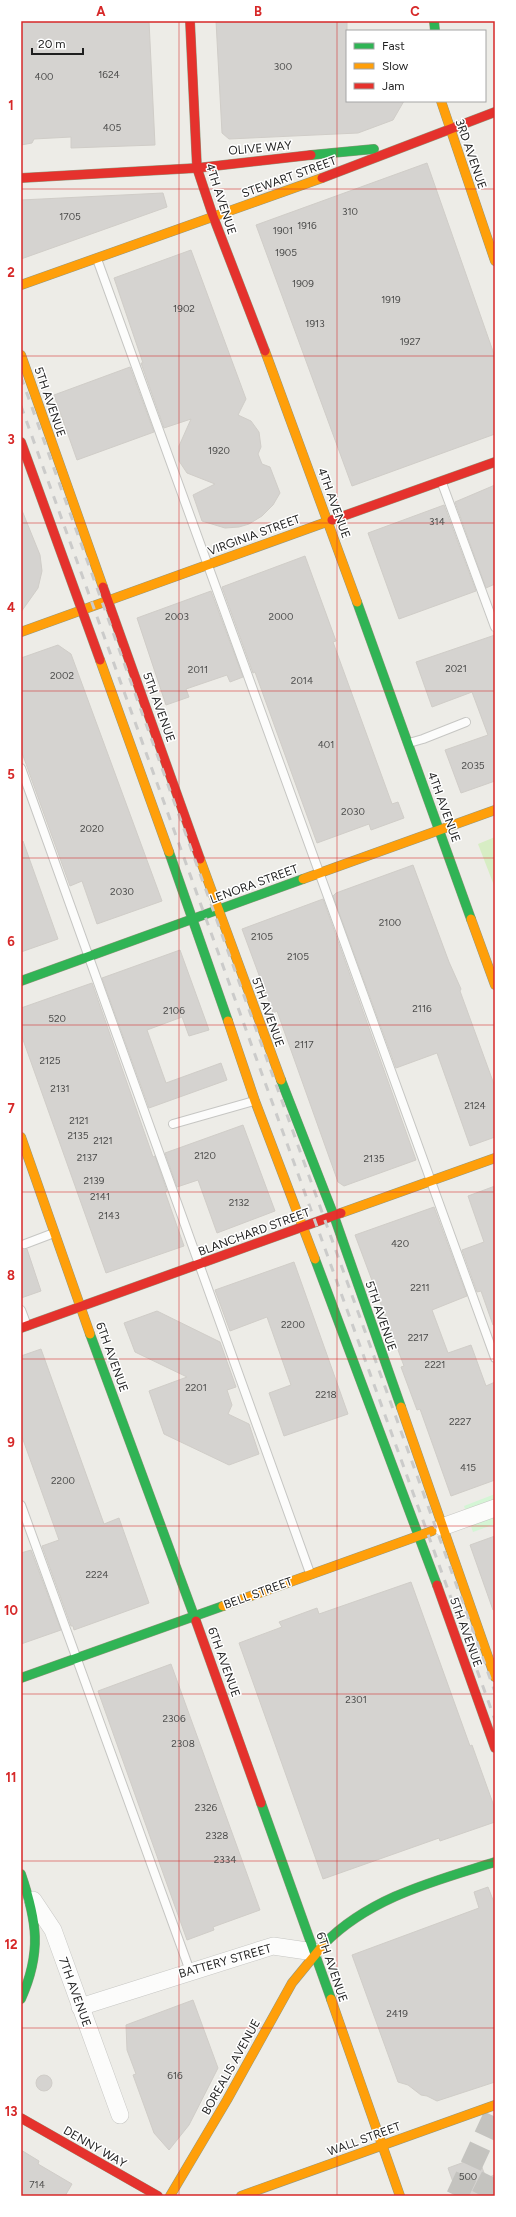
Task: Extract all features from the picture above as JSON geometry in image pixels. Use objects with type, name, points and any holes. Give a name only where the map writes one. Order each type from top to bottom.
[{"type":"main road","name":"4TH AVENUE","points":[[190,21],[197,168],[213,216],[328,521],[495,985]]},
{"type":"main road","name":"3RD AVENUE","points":[[440,102],[495,261]]},
{"type":"main road","name":"STEWART STREET","points":[[21,285],[300,186],[404,145],[495,112]]},
{"type":"main road","name":"OLIVE WAY","points":[[21,178],[197,168],[210,165],[404,145]]},
{"type":"main road","name":"5TH AVENUE","points":[[21,355],[107,601],[284,1092],[334,1216],[495,1677]]},
{"type":"main road","name":"5TH AVENUE","points":[[21,442],[193,918],[255,1101],[419,1535],[495,1748]]},
{"type":"main road","name":"VIRGINIA STREET","points":[[21,632],[495,462]]},
{"type":"main road","name":"LENORA STREET","points":[[21,981],[495,810]]},
{"type":"main road","name":"6TH AVENUE","points":[[21,1137],[80,1306],[195,1616],[400,2196]]},
{"type":"main road","name":"BLANCHARD STREET","points":[[24,1327],[495,1158]]},
{"type":"main road","name":"BELL STREET","points":[[21,1678],[442,1527]]},
{"type":"main road","points":[[314,1952],[340,1926],[378,1903],[428,1884],[495,1862]]},
{"type":"main road","name":"7TH AVENUE","points":[[21,1876],[28,1893]]},
{"type":"main road","points":[[21,1999],[33,1971],[38,1940],[37,1924],[28,1893]]},
{"type":"main road","name":"BOREALIS AVENUE","points":[[170,2196],[227,2100],[292,1983],[314,1952]]},
{"type":"main road","name":"WALL STREET","points":[[241,2196],[495,2105]]},
{"type":"main road","name":"DENNY WAY","points":[[21,2118],[158,2196]]},
{"type":"street","name":"BELL STREET","points":[[442,1527],[495,1508]]},
{"type":"street","name":"7TH AVENUE","points":[[28,1893],[53,1930],[120,2115]]},
{"type":"street","name":"BATTERY STREET","points":[[80,2007],[273,1946],[314,1952]]},
{"type":"lane","points":[[97,258],[207,565],[432,1180],[495,1358]]},
{"type":"lane","points":[[442,481],[495,627]]},
{"type":"lane","points":[[408,743],[423,740],[466,722]]},
{"type":"lane","points":[[21,768],[310,1574]]},
{"type":"lane","points":[[173,1124],[255,1101]]},
{"type":"lane","points":[[25,1244],[55,1233]]},
{"type":"lane","points":[[21,1310],[24,1327]]},
{"type":"lane","points":[[21,1505],[190,1971]]},
{"type":"green space","points":[[495,837],[495,888],[478,844]]},
{"type":"green space","points":[[495,1494],[495,1524],[473,1532],[464,1506]]},
{"type":"building","points":[[21,21],[149,21],[155,145],[71,148],[71,137],[34,139],[32,143],[21,145]]},
{"type":"building","points":[[216,21],[347,21],[346,102],[403,102],[393,120],[358,133],[229,139],[222,133]]},
{"type":"building","points":[[427,163],[495,357],[495,434],[352,486],[256,225]]},
{"type":"building","points":[[163,193],[167,207],[21,259],[21,200]]},
{"type":"building","points":[[191,250],[246,399],[238,415],[251,421],[259,432],[261,447],[258,454],[262,464],[270,467],[280,493],[273,505],[262,516],[249,524],[239,527],[225,528],[202,521],[193,495],[215,484],[187,473],[179,461],[179,446],[191,419],[164,428],[141,363],[143,363],[114,278]]},
{"type":"building","points":[[130,367],[154,432],[77,460],[54,395]]},
{"type":"building","points":[[495,485],[495,584],[486,588],[455,502]]},
{"type":"building","points":[[444,505],[476,591],[399,619],[368,533]]},
{"type":"building","points":[[21,508],[40,555],[42,571],[38,588],[21,612]]},
{"type":"building","points":[[305,556],[336,641],[333,642],[392,804],[398,802],[404,818],[371,830],[369,824],[317,843],[255,672],[253,673],[222,587]]},
{"type":"building","points":[[211,591],[243,677],[230,682],[227,675],[186,689],[189,697],[166,705],[137,618]]},
{"type":"building","points":[[495,635],[495,781],[461,793],[445,750],[488,735],[472,692],[432,707],[416,662]]},
{"type":"building","points":[[58,645],[71,654],[162,901],[97,924],[82,881],[70,886],[21,750],[21,658]]},
{"type":"building","points":[[23,841],[58,939],[21,952],[21,842]]},
{"type":"building","points":[[413,865],[449,962],[461,989],[460,991],[495,1087],[495,1137],[470,1146],[437,1053],[396,1068],[333,896],[336,893]]},
{"type":"building","points":[[323,899],[416,1160],[344,1186],[338,1182],[277,1011],[273,1013],[242,929]]},
{"type":"building","points":[[180,950],[209,1030],[189,1036],[182,1017],[147,1030],[166,1083],[221,1063],[227,1080],[149,1108],[102,978]]},
{"type":"building","points":[[92,983],[153,1157],[155,1156],[167,1191],[165,1192],[184,1246],[106,1273],[21,1034],[21,1008]]},
{"type":"building","points":[[243,1125],[275,1211],[217,1233],[198,1180],[177,1187],[165,1153]]},
{"type":"building","points":[[495,1186],[495,1325],[493,1325],[481,1291],[477,1292],[462,1250],[484,1242],[468,1196]]},
{"type":"building","points":[[434,1207],[467,1296],[432,1310],[448,1353],[471,1345],[486,1386],[495,1382],[495,1480],[451,1496],[420,1409],[417,1410],[401,1367],[404,1366],[355,1235]]},
{"type":"building","points":[[21,1248],[27,1249],[41,1291],[21,1298]]},
{"type":"building","points":[[294,1262],[348,1414],[284,1436],[269,1393],[291,1385],[267,1317],[230,1331],[215,1290]]},
{"type":"building","points":[[157,1311],[220,1342],[236,1387],[227,1390],[232,1405],[228,1414],[249,1424],[259,1454],[229,1465],[164,1434],[149,1391],[187,1377],[135,1352],[124,1323]]},
{"type":"building","points":[[41,1349],[104,1524],[119,1518],[149,1603],[74,1630],[73,1626],[71,1626],[42,1546],[59,1540],[21,1434],[21,1356]]},
{"type":"building","points":[[495,1536],[495,1609],[493,1610],[470,1545]]},
{"type":"building","points":[[31,1550],[61,1630],[21,1644],[21,1553]]},
{"type":"building","points":[[411,1582],[470,1746],[472,1745],[495,1809],[495,1822],[440,1841],[439,1838],[323,1879],[239,1643],[282,1627],[279,1622],[317,1608],[319,1614]]},
{"type":"building","points":[[171,1664],[260,1910],[213,1927],[214,1930],[187,1940],[98,1691]]},
{"type":"building","points":[[488,1887],[495,1905],[495,2082],[437,2101],[421,2095],[408,2085],[398,2082],[352,1955],[479,1908],[474,1892]]},
{"type":"building","points":[[193,2000],[218,2068],[189,2125],[169,2150],[154,2133],[133,2075],[136,2074],[127,2050],[126,2025]]},
{"type":"building","points":[[44,2075],[51,2080],[52,2083],[47,2090],[44,2091],[37,2086],[36,2083],[41,2076]]},
{"type":"building","points":[[21,2150],[39,2161],[38,2164],[72,2184],[65,2196],[21,2196]]},
{"type":"building","points":[[478,2157],[486,2178],[495,2175],[495,2196],[458,2196],[448,2168]]},
{"type":"tunnel","points":[[457,2196],[495,2114]]},
{"type":"tunnel","points":[[482,2196],[495,2170]]},
{"type":"railway","points":[[21,377],[495,1692]]},
{"type":"railway","points":[[21,406],[495,1720]]},
{"type":"traffic: fast","points":[[434,21],[435,30]]},
{"type":"traffic: fast","points":[[311,155],[374,149]]},
{"type":"traffic: fast","points":[[357,602],[471,919]]},
{"type":"traffic: fast","points":[[169,852],[228,1021]]},
{"type":"traffic: fast","points":[[21,981],[303,879]]},
{"type":"traffic: fast","points":[[281,1080],[334,1216],[401,1407]]},
{"type":"traffic: fast","points":[[315,1259],[437,1585]]},
{"type":"traffic: fast","points":[[90,1334],[196,1621]]},
{"type":"traffic: fast","points":[[21,1678],[223,1606]]},
{"type":"traffic: fast","points":[[261,1803],[331,1999]]},
{"type":"traffic: fast","points":[[324,1944],[342,1928],[382,1902],[404,1892],[449,1876],[495,1862]]},
{"type":"traffic: fast","points":[[21,1874],[31,1907],[35,1936],[32,1966],[28,1982],[21,1999]]},
{"type":"traffic: slow","points":[[441,102],[495,261]]},
{"type":"traffic: slow","points":[[21,285],[322,178]]},
{"type":"traffic: slow","points":[[265,351],[357,602]]},
{"type":"traffic: slow","points":[[21,355],[103,587]]},
{"type":"traffic: slow","points":[[21,632],[332,520]]},
{"type":"traffic: slow","points":[[100,660],[169,852]]},
{"type":"traffic: slow","points":[[303,879],[495,810]]},
{"type":"traffic: slow","points":[[200,859],[281,1080]]},
{"type":"traffic: slow","points":[[471,919],[495,985]]},
{"type":"traffic: slow","points":[[228,1021],[255,1101],[315,1259]]},
{"type":"traffic: slow","points":[[21,1137],[90,1334]]},
{"type":"traffic: slow","points":[[341,1213],[495,1158]]},
{"type":"traffic: slow","points":[[401,1407],[495,1677]]},
{"type":"traffic: slow","points":[[223,1606],[432,1531]]},
{"type":"traffic: slow","points":[[170,2196],[227,2100],[292,1983],[324,1944]]},
{"type":"traffic: slow","points":[[331,1999],[400,2196]]},
{"type":"traffic: slow","points":[[241,2196],[495,2105]]},
{"type":"traffic: jam","points":[[190,21],[197,168],[213,216],[265,351]]},
{"type":"traffic: jam","points":[[322,178],[495,112]]},
{"type":"traffic: jam","points":[[21,178],[197,168],[311,155]]},
{"type":"traffic: jam","points":[[21,442],[100,660]]},
{"type":"traffic: jam","points":[[332,520],[495,462]]},
{"type":"traffic: jam","points":[[103,587],[200,859]]},
{"type":"traffic: jam","points":[[21,1328],[341,1213]]},
{"type":"traffic: jam","points":[[437,1585],[495,1748]]},
{"type":"traffic: jam","points":[[196,1621],[261,1803]]},
{"type":"traffic: jam","points":[[21,2118],[158,2196]]}]
